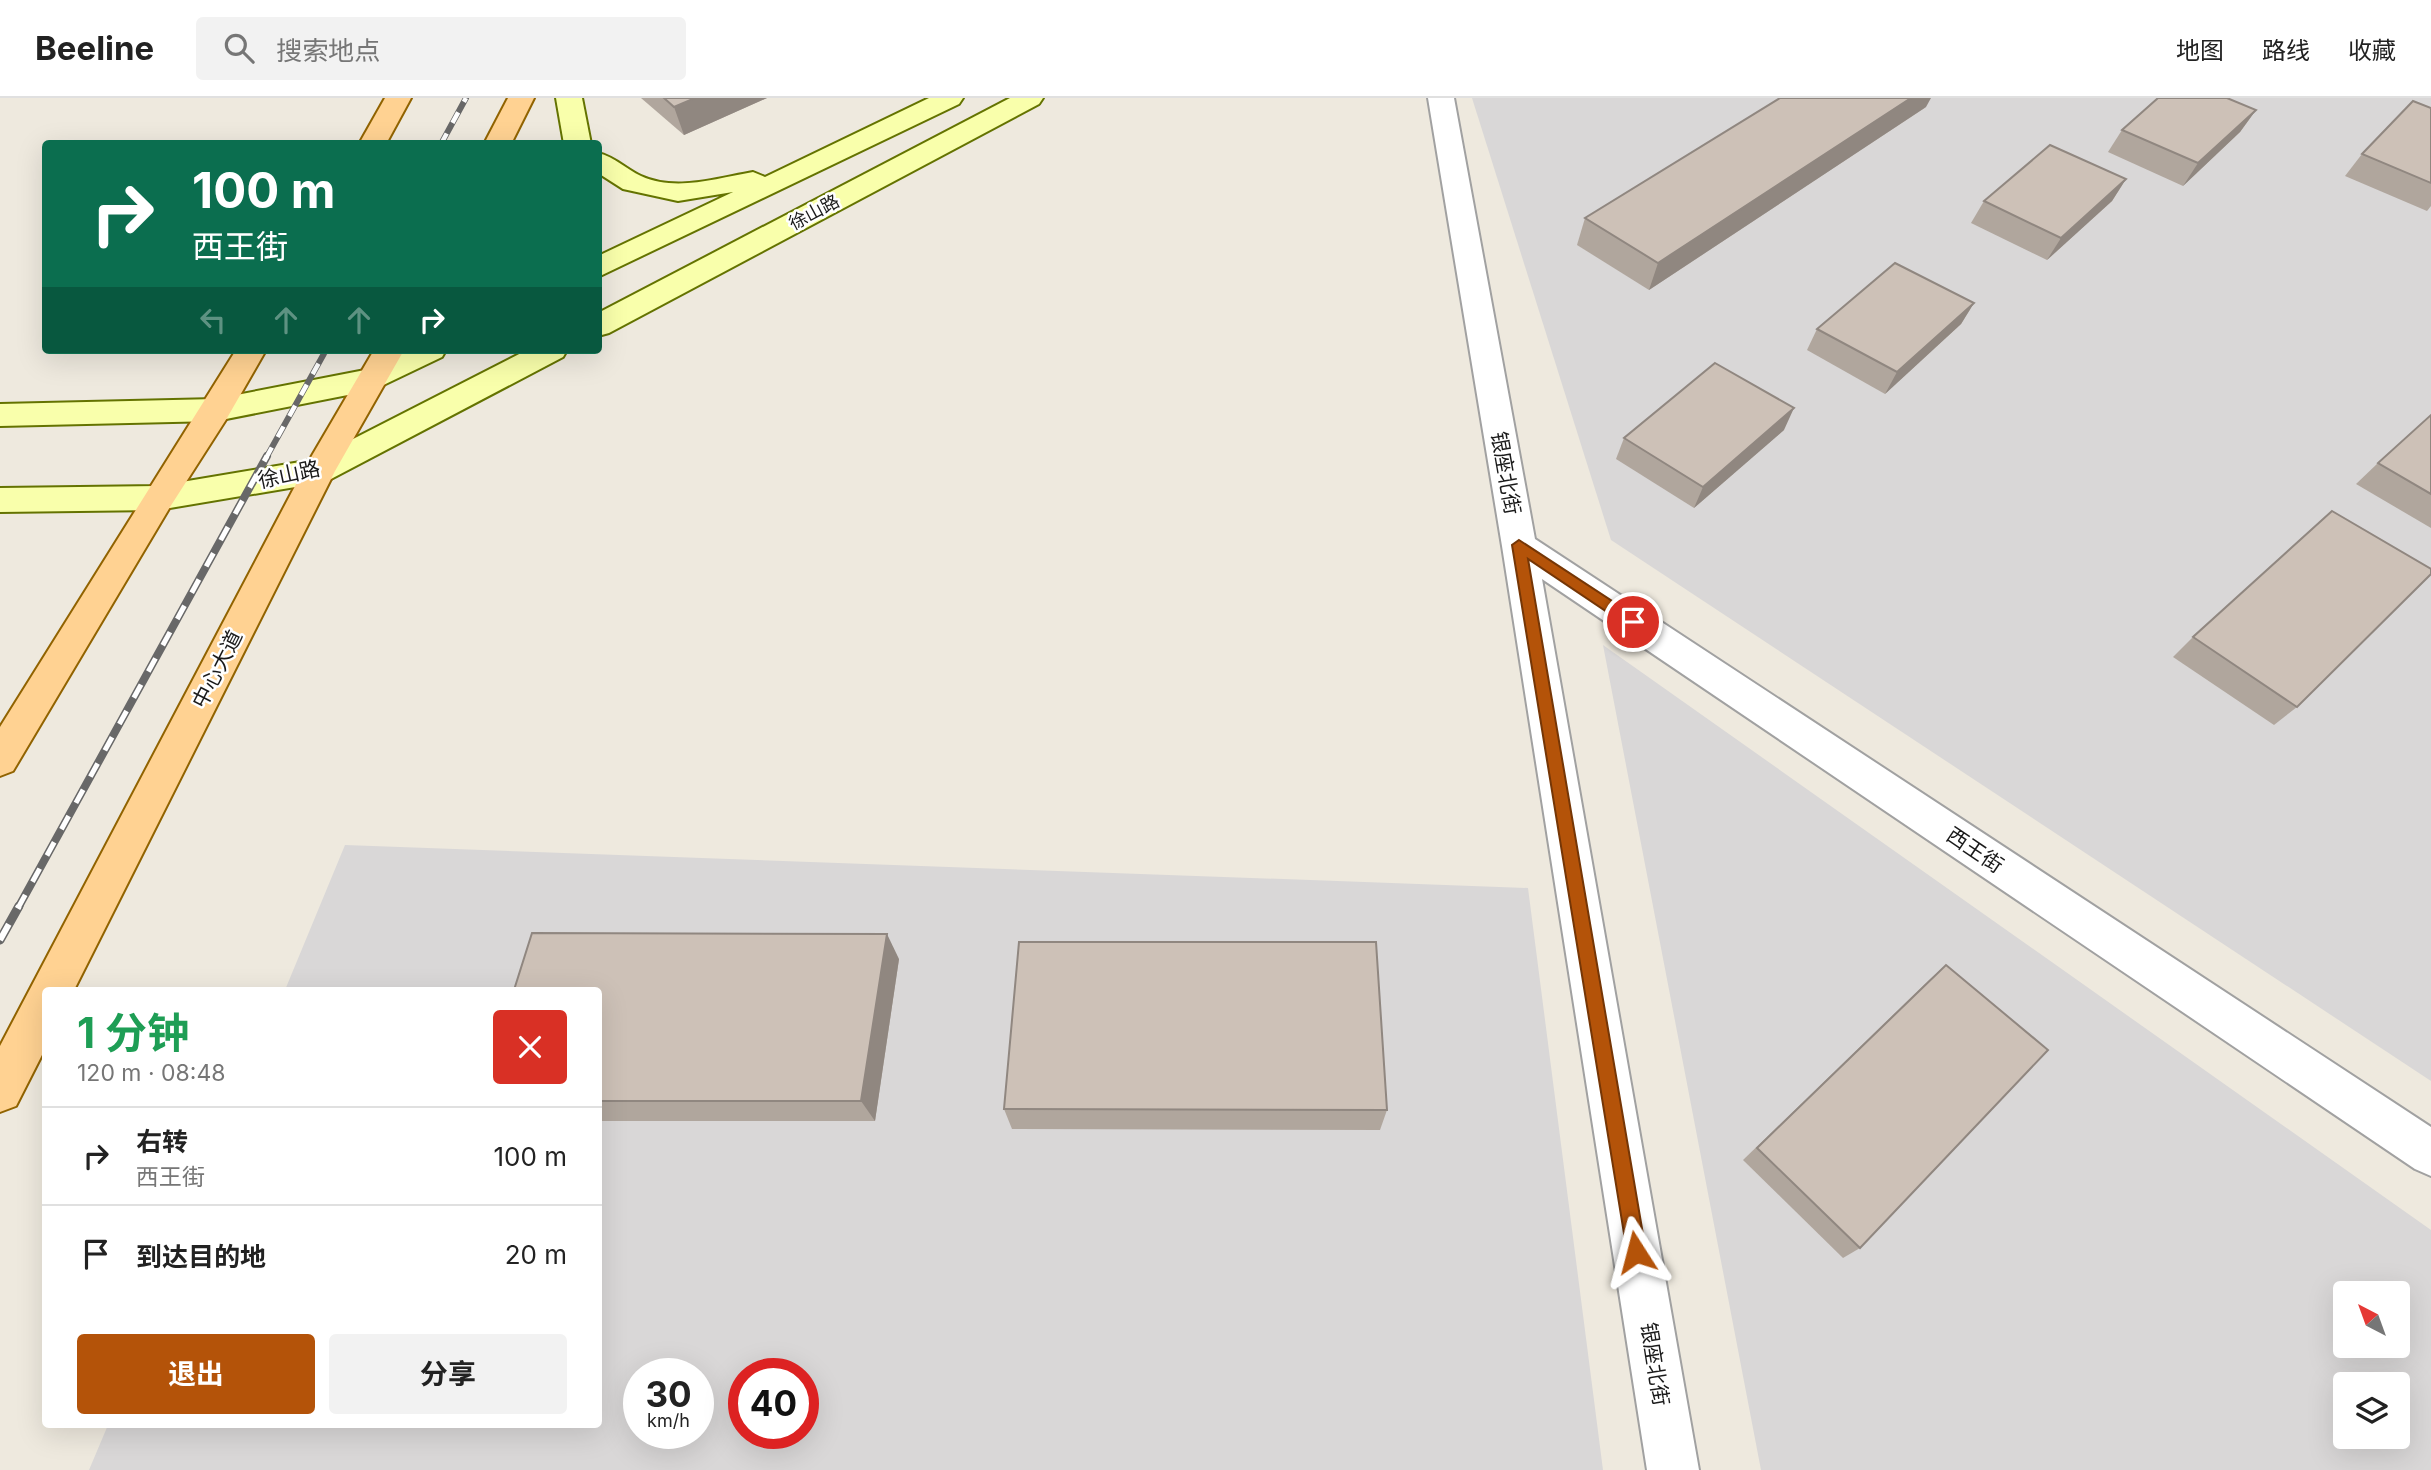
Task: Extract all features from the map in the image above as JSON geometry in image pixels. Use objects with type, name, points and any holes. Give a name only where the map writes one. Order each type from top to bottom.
[{"type":"main road","points":[[374,140],[398,98]]},
{"type":"main road","points":[[499,140],[521,98]]},
{"type":"main road","points":[[569,98],[577,140]]},
{"type":"main road","name":"徐山路","points":[[602,266],[950,98]]},
{"type":"main road","name":"徐山路","points":[[602,324],[1030,98]]},
{"type":"main road","points":[[602,164],[633,183],[678,193],[764,178],[876,135]]},
{"type":"main road","points":[[0,760],[158,498],[216,410],[249,354]]},
{"type":"main road","points":[[0,415],[216,410],[418,354]]},
{"type":"main road","name":"徐山路","points":[[0,500],[158,498],[319,471],[544,354]]},
{"type":"main road","name":"中心大道","points":[[54,987],[319,471],[381,365]]},
{"type":"main road","points":[[0,1091],[42,1010]]},
{"type":"street","name":"银座北街","points":[[1441,98],[1519,545],[1673,1470]]},
{"type":"street","name":"西王街","points":[[1519,545],[2431,1153]]},
{"type":"shaded area","points":[[1472,98],[2431,98],[2431,1081],[1611,540]]},
{"type":"shaded area","points":[[1603,645],[2431,1230],[2431,1470],[1761,1470]]},
{"type":"shaded area","points":[[345,845],[1528,888],[1603,1470],[89,1470],[107,1428],[602,1428],[602,987],[286,987]]},
{"type":"building","points":[[664,98],[695,98],[674,107]]},
{"type":"building","points":[[1780,98],[1911,98],[1658,263],[1585,218]]},
{"type":"building","points":[[2158,98],[2227,98],[2256,110],[2198,163],[2122,130]]},
{"type":"building","points":[[2413,101],[2431,108],[2431,183],[2362,154]]},
{"type":"building","points":[[2050,145],[2126,179],[2061,238],[1984,201]]},
{"type":"building","points":[[1895,263],[1974,303],[1897,372],[1817,329]]},
{"type":"building","points":[[1715,363],[1794,408],[1703,487],[1624,438]]},
{"type":"building","points":[[2431,415],[2431,494],[2378,463]]},
{"type":"building","points":[[2332,511],[2431,569],[2431,574],[2297,707],[2193,637]]},
{"type":"building","points":[[532,933],[887,934],[861,1101],[602,1101],[602,987],[515,987]]},
{"type":"building","points":[[1019,942],[1376,942],[1387,1110],[1004,1109]]},
{"type":"building","points":[[1946,965],[2048,1050],[1860,1248],[1757,1148]]},
{"type":"railway","points":[[443,140],[466,98]]},
{"type":"railway","points":[[266,458],[324,354]]},
{"type":"railway","points":[[18,908],[267,456]]},
{"type":"railway","points":[[0,940],[19,906]]},
{"type":"route","points":[[1633,622],[1519,545],[1636,1252]]}]
